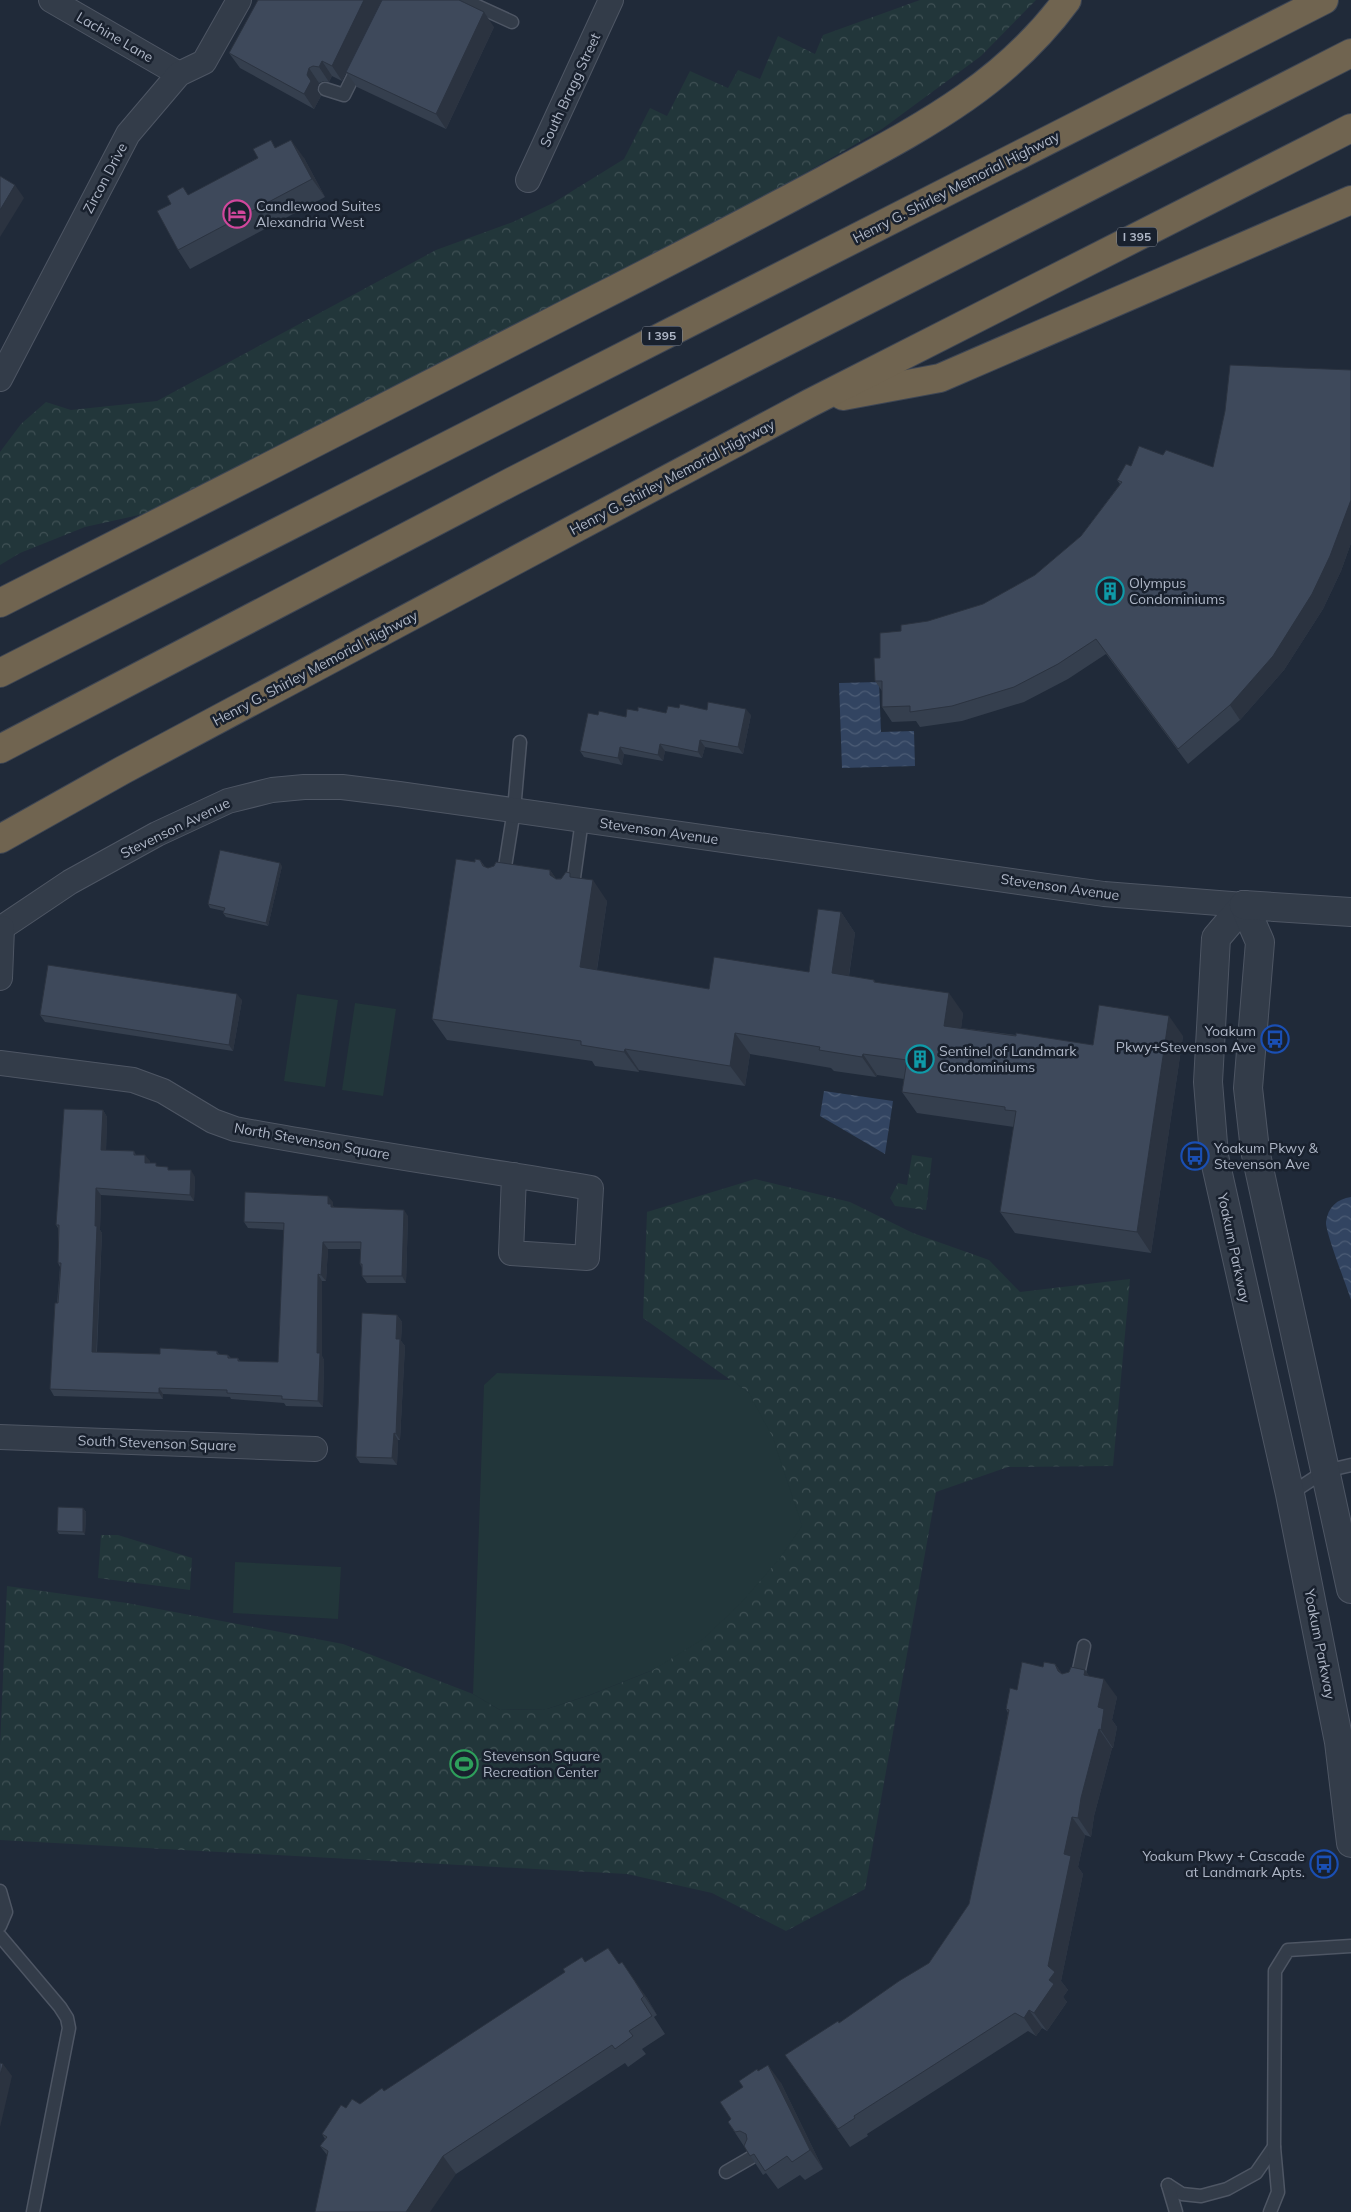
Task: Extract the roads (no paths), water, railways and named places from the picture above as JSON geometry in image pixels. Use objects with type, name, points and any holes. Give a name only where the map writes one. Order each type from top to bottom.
[{"type":"highway","points":[[0,603],[755,218],[895,141],[950,109],[993,79],[1025,50],[1067,0]]},
{"type":"highway","name":"Henry G. Shirley Memorial Highway","points":[[0,673],[1324,0]]},
{"type":"highway","points":[[0,749],[513,481],[1351,53]]},
{"type":"highway","name":"Henry G. Shirley Memorial Highway","points":[[0,839],[141,761],[810,403],[1351,128]]},
{"type":"highway","points":[[810,403],[940,378],[1351,200]]},
{"type":"street","name":"Lachine Lane","points":[[50,0],[179,74]]},
{"type":"street","name":"Zircon Drive","points":[[0,379],[128,134],[179,74],[204,62],[239,0]]},
{"type":"street","name":"South Bragg Street","points":[[528,180],[611,0]]},
{"type":"street","name":"Stevenson Avenue","points":[[1,929],[70,882],[157,834],[228,801],[272,790],[304,787],[342,787],[514,810],[1104,894],[1351,912]]},
{"type":"street","points":[[1244,905],[1260,942],[1248,1088],[1255,1150],[1338,1468],[1351,1590]]},
{"type":"street","name":"Yoakum Parkway","points":[[1244,905],[1216,938],[1208,1082],[1214,1156],[1290,1494],[1339,1742],[1351,1843]]},
{"type":"street","points":[[0,978],[1,929]]},
{"type":"street","name":"North Stevenson Square","points":[[0,1063],[133,1080],[163,1091],[212,1121],[235,1129],[514,1175],[591,1188],[587,1258],[511,1254],[514,1175]]},
{"type":"street","name":"South Stevenson Square","points":[[0,1437],[315,1449]]},
{"type":"lane","points":[[464,0],[512,22]]},
{"type":"lane","points":[[325,89],[344,95],[365,52]]},
{"type":"lane","points":[[503,881],[514,810],[520,742]]},
{"type":"lane","points":[[572,892],[582,820]]},
{"type":"lane","points":[[1290,1494],[1338,1468]]},
{"type":"lane","points":[[1076,1684],[1084,1646]]},
{"type":"lane","points":[[0,1891],[6,1912],[0,1926]]},
{"type":"lane","points":[[0,1936],[60,2007],[67,2018],[69,2028],[33,2212]]},
{"type":"lane","points":[[1270,2212],[1278,2192],[1274,2147],[1275,1971],[1288,1950],[1351,1946]]},
{"type":"lane","points":[[1176,2212],[1168,2184],[1182,2194],[1201,2196],[1227,2189],[1256,2173],[1274,2147]]},
{"type":"lane","points":[[726,2172],[752,2157]]},
{"type":"water","points":[[879,682],[881,732],[914,731],[915,766],[842,768],[839,683]]},
{"type":"water","points":[[824,1091],[893,1101],[885,1154],[820,1116]]},
{"type":"water","points":[[1351,1197],[1351,1300],[1332,1247],[1326,1222],[1331,1208],[1337,1202]]},
{"type":"place","name":"Candlewood Suites Alexandria West","points":[[237,214]]},
{"type":"place","name":"Olympus Condominiums","points":[[1110,591]]},
{"type":"place","name":"Yoakum Pkwy+Stevenson Ave","points":[[1275,1039]]},
{"type":"place","name":"Sentinel of Landmark Condominiums","points":[[920,1059]]},
{"type":"place","name":"Yoakum Pkwy & Stevenson Ave","points":[[1195,1156]]},
{"type":"place","name":"Stevenson Square Recreation Center","points":[[464,1764]]},
{"type":"place","name":"Yoakum Pkwy + Cascade at Landmark Apts.","points":[[1324,1864]]}]
